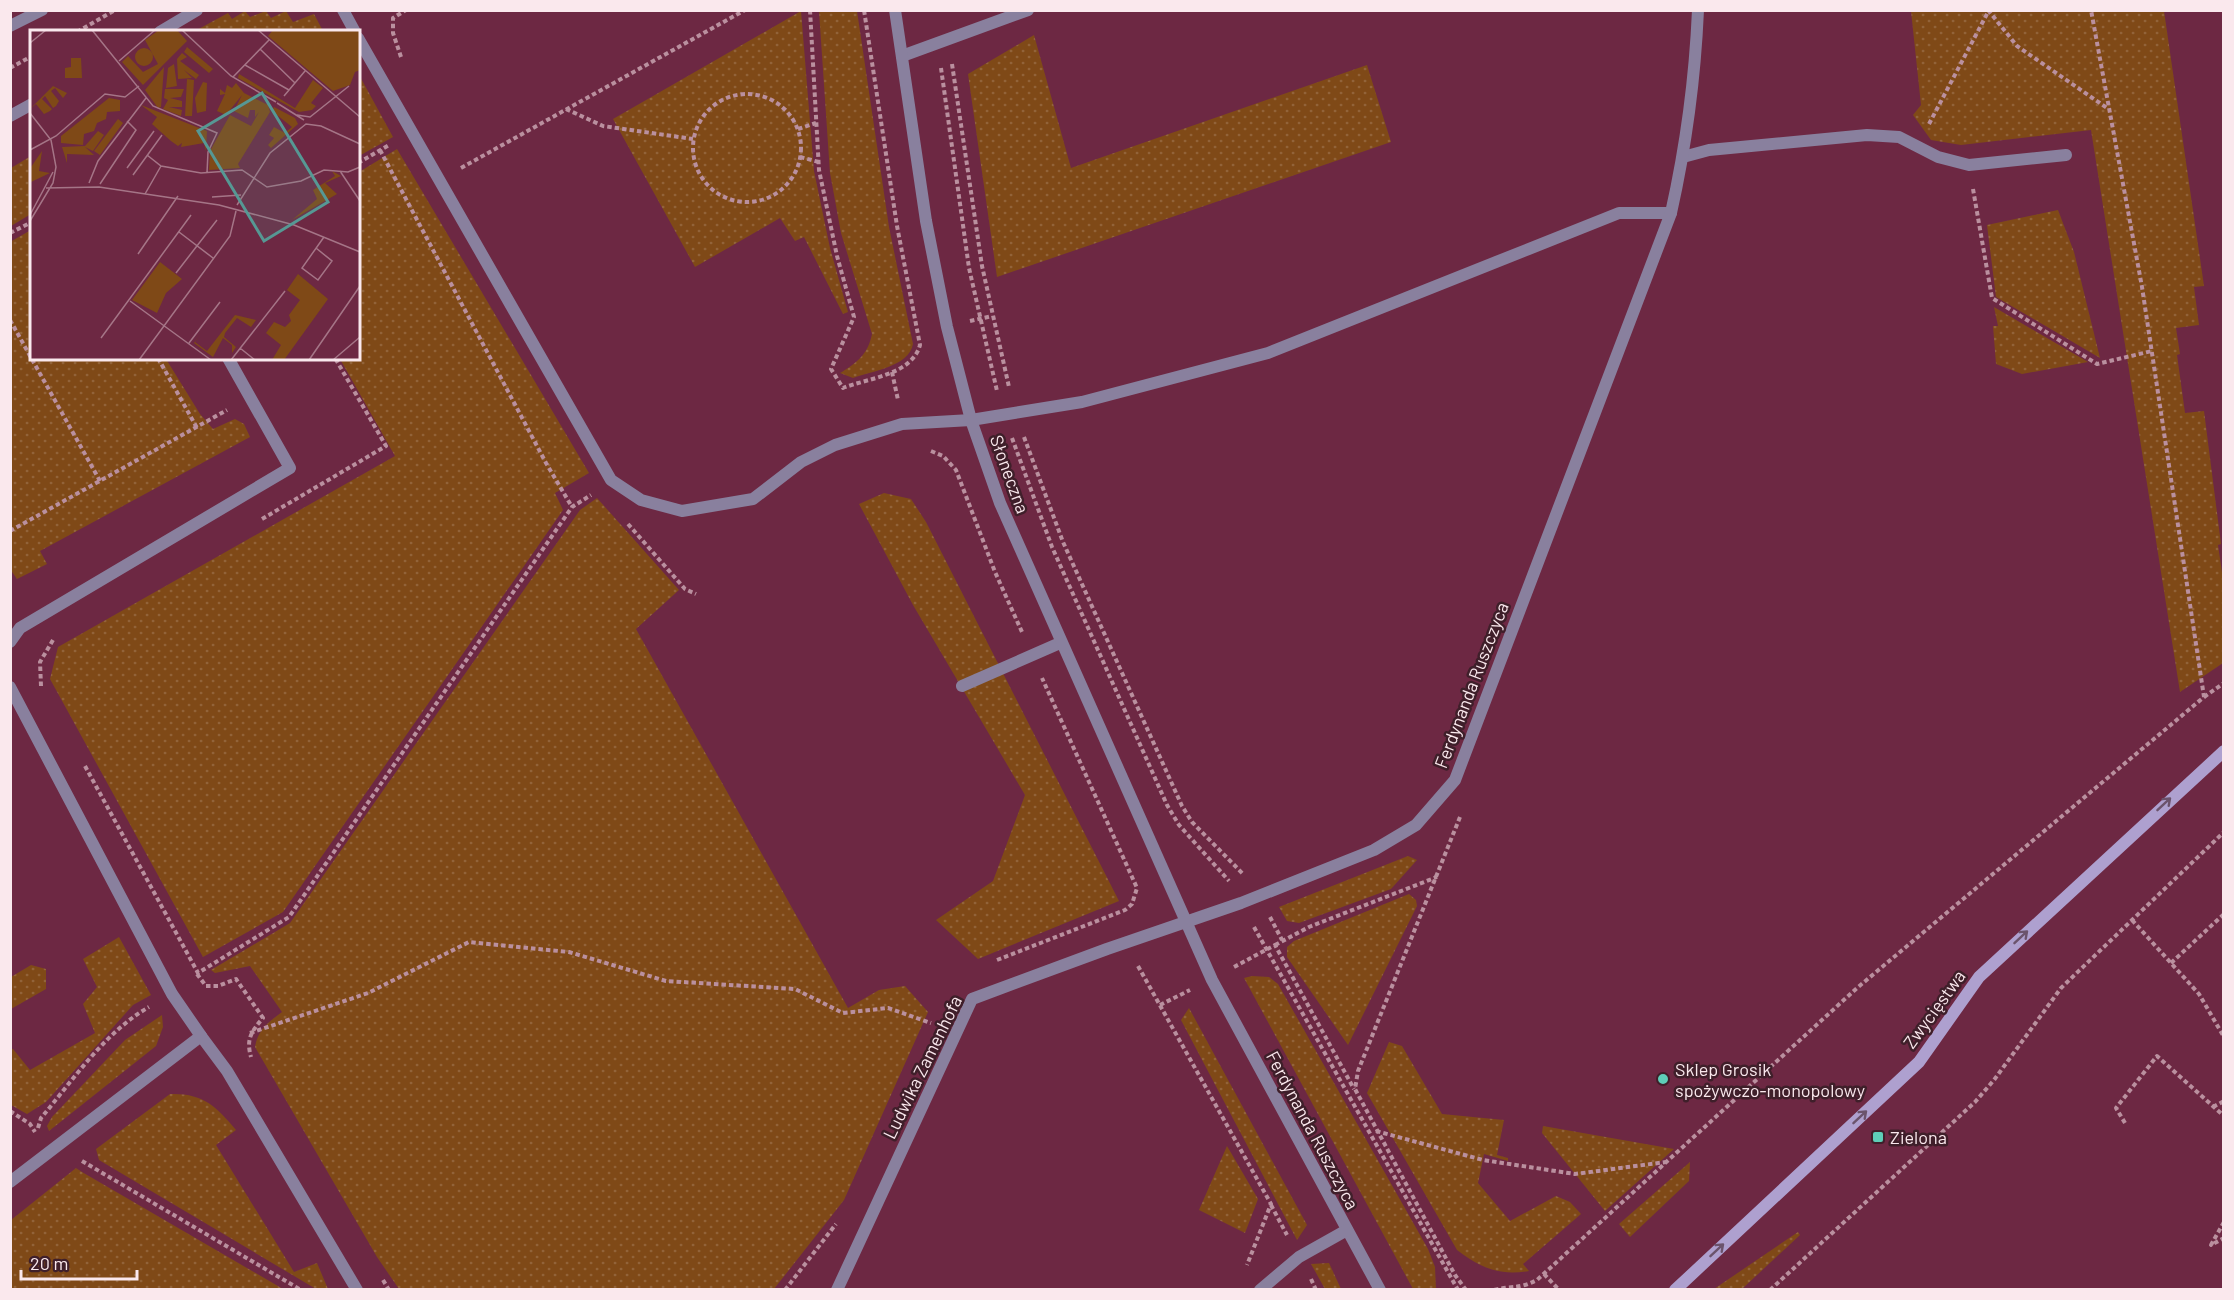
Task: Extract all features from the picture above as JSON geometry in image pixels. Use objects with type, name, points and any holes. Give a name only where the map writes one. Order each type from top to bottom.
[{"type":"main road","name":"Zwycięstwa","points":[[1675,1290],[1919,1062],[1979,977],[2223,751]]},
{"type":"street","points":[[10,20],[23,10]]},
{"type":"street","points":[[10,26],[42,10]]},
{"type":"street","points":[[163,30],[196,10]]},
{"type":"street","points":[[343,10],[354,30]]},
{"type":"street","name":"Słoneczna","points":[[895,10],[926,221],[947,327],[971,420],[1000,503],[1185,922]]},
{"type":"street","points":[[902,56],[998,16],[1028,10]]},
{"type":"street","name":"Ferdynanda Ruszczyca","points":[[1380,1290],[1212,980],[1185,922],[1374,850],[1416,825],[1455,780],[1671,213],[1683,157],[1696,56],[1698,10]]},
{"type":"street","points":[[360,42],[611,480],[641,500],[682,511],[753,499],[801,462],[846,441],[902,424],[971,420],[1082,402],[1268,353],[1619,213],[1671,213]]},
{"type":"street","points":[[10,116],[30,105]]},
{"type":"street","points":[[1683,157],[1709,150],[1867,135],[1899,137],[1938,157],[1969,165],[2066,154]]},
{"type":"street","points":[[10,642],[20,627],[290,468],[229,360]]},
{"type":"street","points":[[962,686],[1060,642]]},
{"type":"street","points":[[10,687],[172,994],[227,1071],[357,1290]]},
{"type":"street","name":"Ludwika Zamenhofa","points":[[837,1290],[972,999],[1185,922]]},
{"type":"street","points":[[10,1182],[201,1036]]},
{"type":"street","name":"Ferdynanda Ruszczyca","points":[[1260,1290],[1299,1257],[1347,1230]]},
{"type":"path","points":[[80,30],[115,10]]},
{"type":"path","points":[[376,70],[402,57],[393,33],[393,18],[406,10]]},
{"type":"path","points":[[439,180],[745,10]]},
{"type":"path","points":[[810,10],[819,162],[837,256],[854,317],[831,369],[843,388],[892,372],[912,361],[920,345],[897,226],[864,10]]},
{"type":"path","points":[[2091,10],[2152,351],[2204,697]]},
{"type":"path","points":[[1918,146],[1988,11],[2017,46],[2108,109]]},
{"type":"path","points":[[951,56],[973,214],[992,316],[1010,390]]},
{"type":"path","points":[[10,68],[30,57]]},
{"type":"path","points":[[940,62],[961,215],[980,319],[998,392]]},
{"type":"path","points":[[748,93],[768,98],[782,106],[798,129],[800,157],[791,180],[779,192],[764,200],[743,203],[725,199],[711,190],[698,174],[692,156],[693,139],[698,122],[714,104],[730,96],[748,93]]},
{"type":"path","points":[[566,108],[603,126],[693,139]]},
{"type":"path","points":[[798,129],[816,123]]},
{"type":"path","points":[[360,162],[412,134]]},
{"type":"path","points":[[380,150],[546,463],[573,507]]},
{"type":"path","points":[[800,157],[819,162]]},
{"type":"path","points":[[1969,165],[1992,298],[2097,364],[2152,351]]},
{"type":"path","points":[[10,233],[30,223]]},
{"type":"path","points":[[966,322],[992,316]]},
{"type":"path","points":[[10,320],[30,356]]},
{"type":"path","points":[[32,360],[100,481]]},
{"type":"path","points":[[159,360],[197,428]]},
{"type":"path","points":[[251,525],[386,446],[336,360]]},
{"type":"path","points":[[892,372],[899,408]]},
{"type":"path","points":[[10,531],[250,398]]},
{"type":"path","points":[[1023,435],[1063,542],[1182,806],[1192,822],[1248,877]]},
{"type":"path","points":[[1014,447],[1052,546],[1171,812],[1233,887]]},
{"type":"path","points":[[37,1135],[40,1118],[89,1060],[132,1017],[172,994],[198,973],[289,917],[573,507],[611,480]]},
{"type":"path","points":[[627,523],[685,589],[696,594]]},
{"type":"path","points":[[46,697],[41,687],[40,662],[54,639]]},
{"type":"path","points":[[1494,1290],[1521,1288],[1544,1274],[1857,988],[2223,682]]},
{"type":"path","points":[[80,758],[206,986],[218,986],[236,979],[263,1018],[250,1033],[247,1044],[252,1062]]},
{"type":"path","points":[[1355,1089],[1365,1053],[1464,807]]},
{"type":"path","points":[[1770,1290],[1975,1102],[1994,1080],[2049,1001],[2223,832]]},
{"type":"path","points":[[1160,1005],[1212,980],[1309,927],[1437,877]]},
{"type":"path","points":[[1267,911],[1282,940]]},
{"type":"path","points":[[2171,963],[2223,914]]},
{"type":"path","points":[[1250,920],[1458,1290]]},
{"type":"path","points":[[2132,920],[2199,994],[2223,1037]]},
{"type":"path","points":[[250,1033],[368,993],[469,942],[569,952],[666,981],[795,989],[843,1013],[888,1008],[934,1024],[959,1026]]},
{"type":"path","points":[[1275,945],[1466,1290]]},
{"type":"path","points":[[1135,960],[1271,1204],[1246,1268]]},
{"type":"path","points":[[2125,1123],[2116,1108],[2157,1056],[2223,1116]]},
{"type":"path","points":[[2213,1107],[2223,1101]]},
{"type":"path","points":[[1376,1131],[1483,1160],[1575,1174],[1667,1162]]},
{"type":"path","points":[[79,1159],[301,1290]]},
{"type":"path","points":[[2223,1222],[2211,1245],[2223,1238]]},
{"type":"path","points":[[376,1270],[390,1290]]},
{"type":"path","points":[[1544,1274],[1559,1290]]},
{"type":"shaded area","points":[[245,11],[250,17],[266,11],[271,18],[286,11],[293,22],[314,14],[322,30],[197,30],[228,13],[232,19]]},
{"type":"shaded area","points":[[801,11],[814,171],[830,248],[848,312],[843,314],[804,237],[795,241],[780,218],[695,267],[613,119]]},
{"type":"shaded area","points":[[819,11],[857,11],[889,227],[913,344],[910,352],[897,363],[853,378],[840,373],[861,357],[868,347],[872,334],[841,233],[830,173]]},
{"type":"shaded area","points":[[1911,11],[2164,11],[2204,286],[2194,287],[2199,325],[2176,328],[2180,354],[2177,355],[2185,413],[2204,411],[2224,586],[2223,663],[2180,692],[2091,130],[1961,145],[1931,140],[1913,115],[1921,105]]},
{"type":"shaded area","points":[[1034,35],[1071,168],[1367,65],[1391,142],[997,277],[968,74]]},
{"type":"shaded area","points":[[360,77],[393,137],[360,155]]},
{"type":"shaded area","points":[[397,149],[589,473],[555,493],[563,510],[283,912],[203,957],[50,679],[58,647],[395,456],[341,360],[360,360],[360,171]]},
{"type":"shaded area","points":[[30,157],[30,215],[11,226],[11,168]]},
{"type":"shaded area","points":[[2058,210],[2074,252],[2100,358],[1996,297],[1987,225]]},
{"type":"shaded area","points":[[30,231],[30,360],[167,360],[200,414],[213,429],[235,419],[244,424],[250,437],[40,551],[47,564],[17,579],[10,569],[10,242]]},
{"type":"shaded area","points":[[1994,307],[2088,362],[2022,374],[1996,364],[1993,326],[1998,326]]},
{"type":"shaded area","points":[[884,493],[911,499],[926,522],[1119,901],[978,959],[936,920],[993,881],[1025,795],[913,605],[859,504]]},
{"type":"shaded area","points":[[597,498],[679,590],[636,629],[848,1008],[879,990],[905,986],[928,1012],[844,1200],[774,1289],[399,1289],[377,1257],[255,1047],[261,1031],[282,1012],[250,966],[215,973],[211,970],[290,923],[580,510]]},
{"type":"shaded area","points":[[1408,856],[1417,860],[1391,889],[1299,923],[1287,921],[1279,907]]},
{"type":"shaded area","points":[[1409,894],[1416,900],[1417,906],[1348,1045],[1287,957],[1287,947],[1294,941]]},
{"type":"shaded area","points":[[119,937],[151,995],[133,1005],[46,1102],[27,1114],[11,1105],[11,1049],[30,1070],[95,1033],[83,1004],[97,987],[83,959]]},
{"type":"shaded area","points":[[31,965],[46,969],[46,989],[11,1009],[11,977]]},
{"type":"shaded area","points":[[1269,977],[1278,984],[1428,1249],[1435,1267],[1436,1289],[1413,1289],[1244,978]]},
{"type":"shaded area","points":[[1189,1008],[1307,1225],[1297,1240],[1181,1020]]},
{"type":"shaded area","points":[[162,1015],[163,1027],[156,1046],[49,1131],[47,1126],[52,1117],[125,1040]]},
{"type":"shaded area","points":[[1389,1042],[1402,1046],[1442,1114],[1504,1120],[1497,1155],[1508,1158],[1508,1161],[1484,1154],[1478,1183],[1510,1221],[1556,1196],[1570,1202],[1581,1214],[1523,1264],[1529,1271],[1508,1272],[1491,1269],[1474,1262],[1457,1250],[1367,1093]]},
{"type":"shaded area","points":[[170,1094],[191,1096],[208,1103],[236,1130],[216,1145],[294,1272],[317,1263],[328,1289],[316,1289],[99,1160],[96,1149]]},
{"type":"shaded area","points":[[1543,1126],[1674,1149],[1605,1211],[1542,1133]]},
{"type":"shaded area","points":[[1227,1146],[1258,1199],[1245,1233],[1199,1210]]},
{"type":"shaded area","points":[[1690,1162],[1689,1181],[1630,1237],[1619,1224]]},
{"type":"shaded area","points":[[76,1168],[283,1289],[11,1289],[11,1220]]},
{"type":"shaded area","points":[[1798,1232],[1800,1235],[1742,1289],[1714,1289]]},
{"type":"shaded area","points":[[1329,1263],[1341,1289],[1325,1289],[1311,1264]]},
{"type":"place","name":"Sklep Grosik spożywczo-monopolowy","points":[[1663,1079]]},
{"type":"place","name":"Zielona","points":[[1878,1137]]}]
